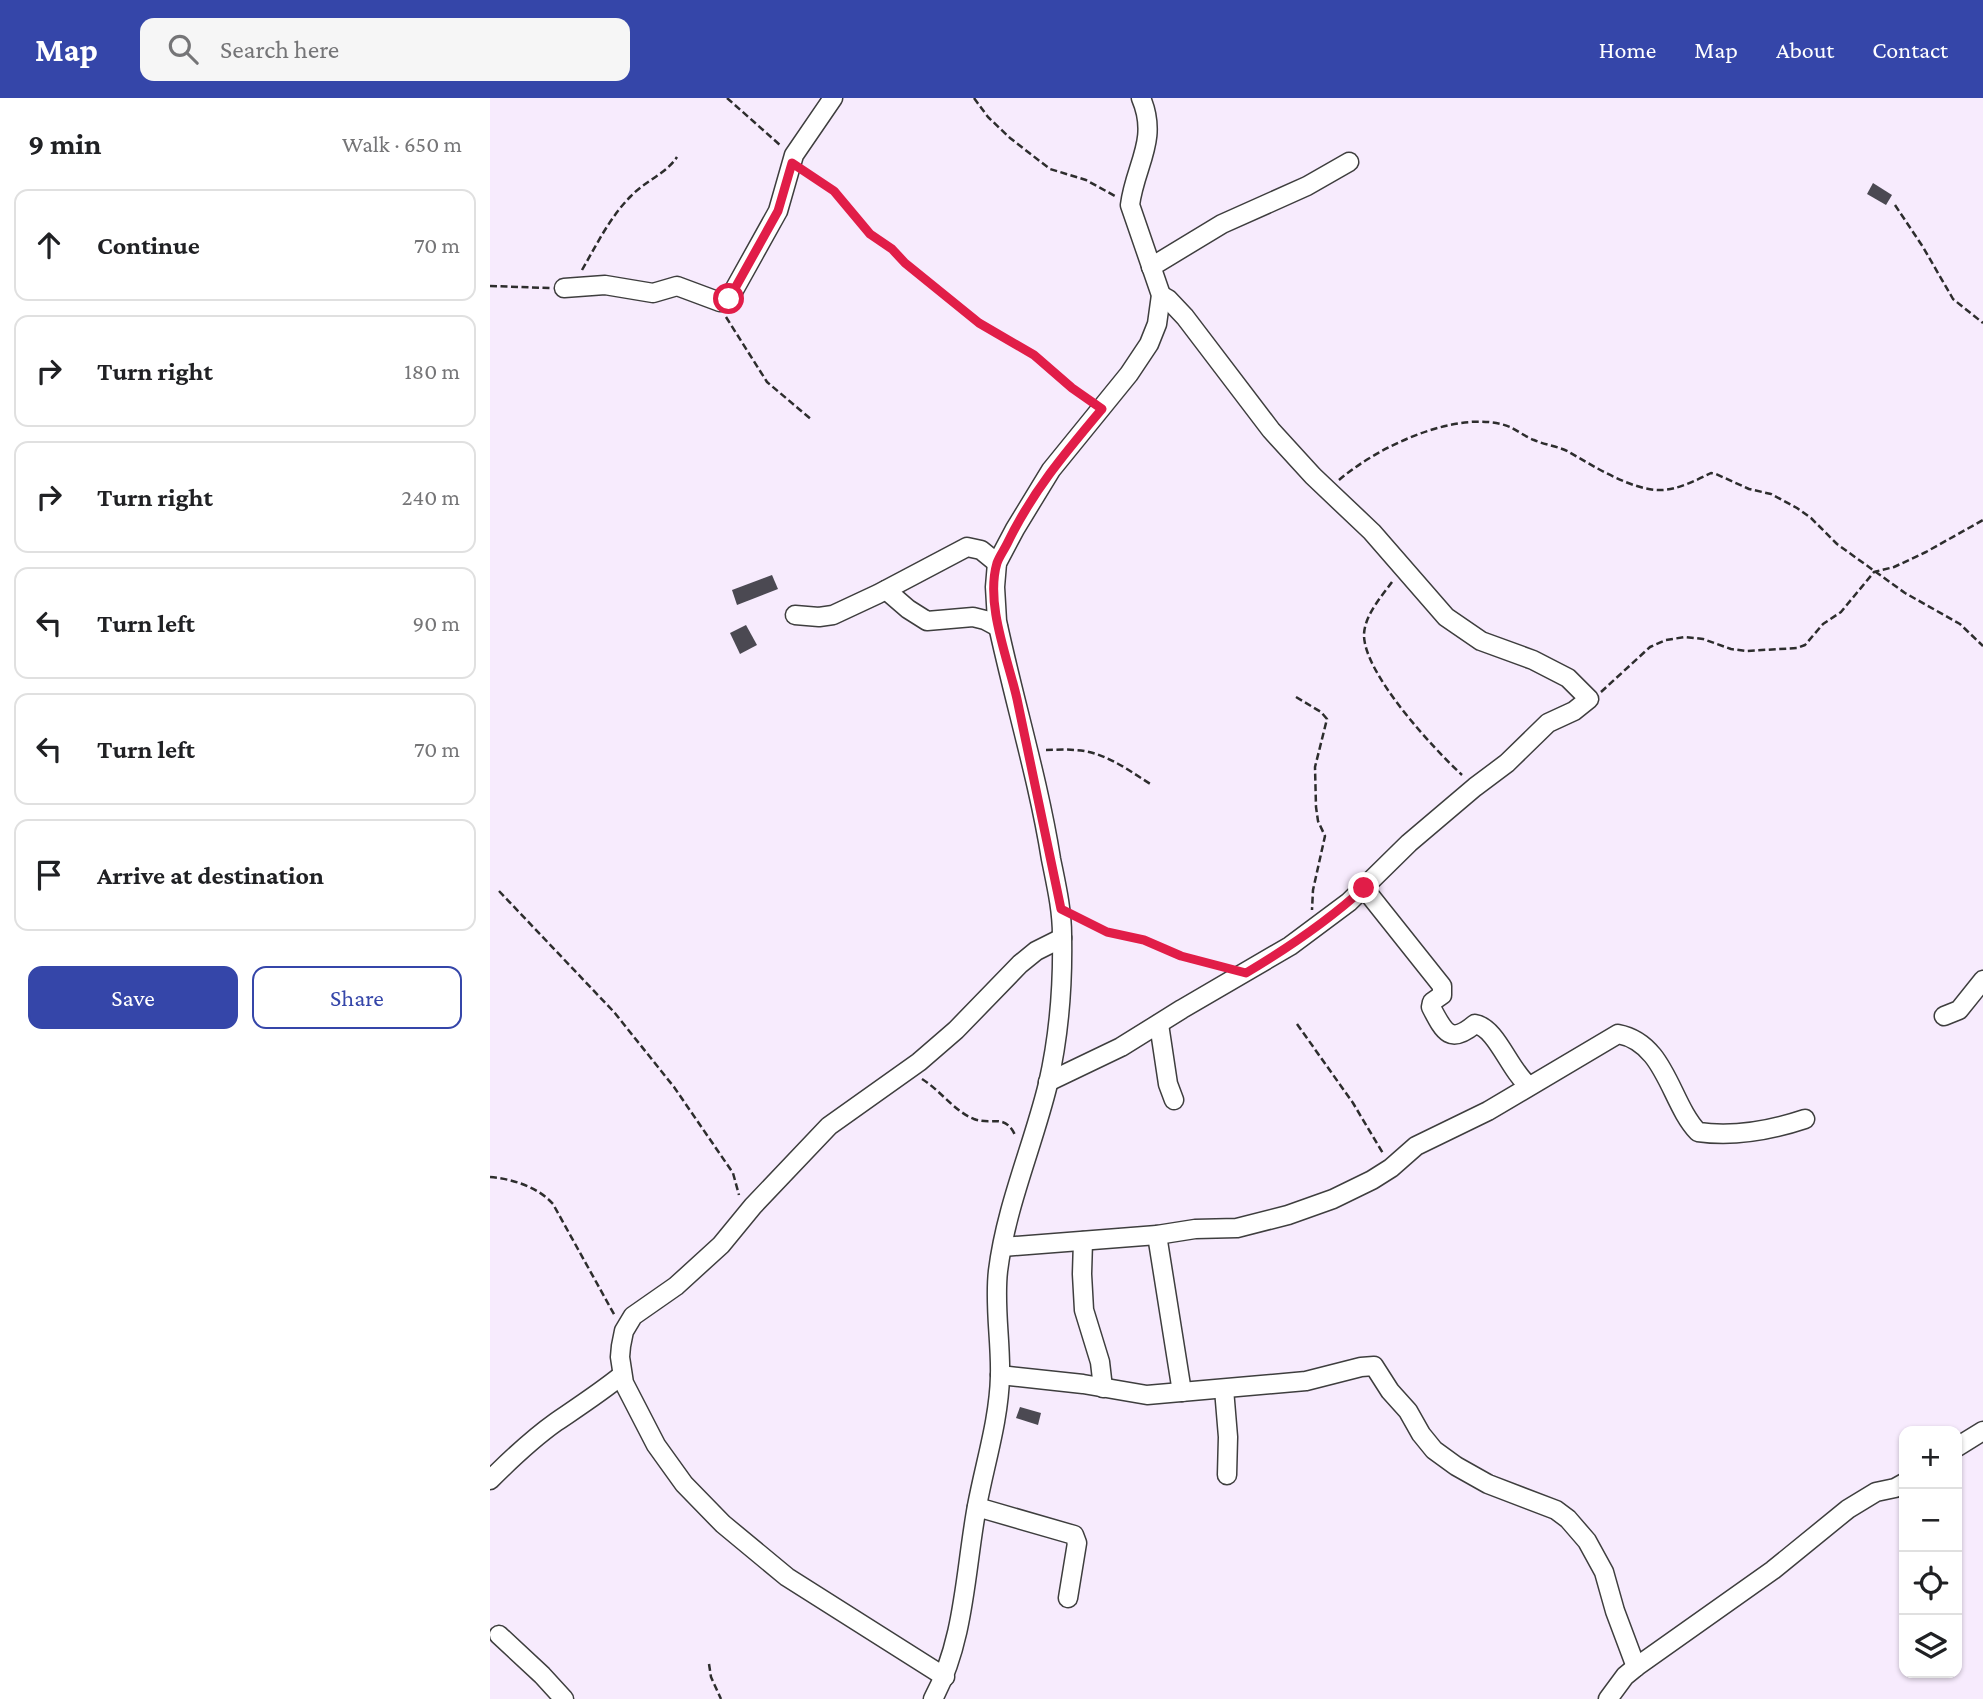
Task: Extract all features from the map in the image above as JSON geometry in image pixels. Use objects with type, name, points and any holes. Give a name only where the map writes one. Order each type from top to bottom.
[{"type":"street","points":[[567,288],[614,285],[653,293],[677,286],[720,302],[729,299],[771,225],[793,159],[833,98]]},
{"type":"street","points":[[933,1699],[945,1677],[959,1623],[977,1507],[996,1416],[1000,1376],[998,1269],[1008,1219],[1048,1082],[1056,1041],[1062,938],[1061,909],[1046,826],[998,627],[995,587],[997,563],[1021,517],[1051,470],[1102,409],[1149,344],[1157,324],[1160,295],[1130,205],[1149,136],[1141,98]]},
{"type":"street","points":[[1150,267],[1222,224],[1307,186],[1349,162]]},
{"type":"street","points":[[1048,1082],[1102,1058],[1246,973],[1310,931],[1364,888],[1409,843],[1507,763],[1548,723],[1574,711],[1590,699],[1568,678],[1533,660],[1481,641],[1457,626],[1352,510],[1303,466],[1271,430],[1185,317],[1168,299],[1160,295]]},
{"type":"street","points":[[795,615],[833,615],[887,590],[967,547],[981,550],[997,563]]},
{"type":"street","points":[[887,590],[908,609],[927,621],[972,617],[998,627]]},
{"type":"street","points":[[1364,888],[1442,986],[1442,995],[1432,1002],[1431,1007],[1445,1029],[1453,1036],[1458,1036],[1475,1024],[1488,1028],[1515,1073],[1529,1086]]},
{"type":"street","points":[[945,1677],[787,1577],[723,1524],[669,1465],[624,1383],[620,1357],[624,1331],[633,1316],[676,1286],[735,1230],[745,1215],[829,1126],[907,1071],[956,1030],[1020,964],[1037,951],[1062,938]]},
{"type":"street","points":[[1944,1016],[1959,1010],[1983,981]]},
{"type":"street","points":[[1159,1024],[1168,1084],[1174,1100]]},
{"type":"street","points":[[1003,1247],[1157,1235],[1188,1229],[1237,1228],[1266,1222],[1334,1199],[1391,1168],[1416,1146],[1488,1111],[1614,1036],[1622,1034],[1654,1055],[1687,1118],[1698,1132],[1732,1133],[1782,1126],[1805,1119]]},
{"type":"street","points":[[1157,1235],[1182,1392]]},
{"type":"street","points":[[1083,1241],[1084,1310],[1100,1362],[1103,1388]]},
{"type":"street","points":[[1000,1376],[1147,1395],[1306,1381],[1374,1366],[1434,1450],[1488,1484],[1556,1510],[1568,1519],[1587,1541],[1604,1572],[1636,1667]]},
{"type":"street","points":[[490,1480],[555,1423],[583,1406],[622,1375]]},
{"type":"street","points":[[1224,1389],[1228,1437],[1227,1475]]},
{"type":"street","points":[[1962,1444],[1983,1431]]},
{"type":"street","points":[[1608,1699],[1625,1676],[1636,1667],[1773,1570],[1849,1509],[1876,1492],[1899,1485]]},
{"type":"street","points":[[977,1507],[1074,1535],[1077,1543],[1068,1598]]},
{"type":"street","points":[[499,1635],[564,1699]]},
{"type":"path","points":[[727,98],[754,120],[793,159],[834,191],[870,234],[892,249],[905,263],[979,323],[1034,355],[1072,388],[1102,409]]},
{"type":"path","points":[[974,98],[988,117],[1010,138],[1050,169],[1086,180],[1130,205]]},
{"type":"path","points":[[490,286],[567,288],[628,199],[672,166],[677,157]]},
{"type":"path","points":[[1895,205],[1953,299],[1983,323]]},
{"type":"path","points":[[720,302],[729,323],[767,382],[812,420]]},
{"type":"path","points":[[1328,488],[1365,461],[1406,439],[1443,426],[1496,424],[1511,428],[1536,442],[1565,450],[1632,485],[1648,489],[1663,490],[1711,473],[1724,476],[1749,489],[1771,494],[1804,512],[1837,544],[1874,572],[1959,624],[1983,646]]},
{"type":"path","points":[[1590,699],[1602,692],[1650,647],[1666,640],[1685,637],[1703,639],[1745,651],[1797,648],[1805,645],[1823,624],[1841,612],[1874,572],[1914,558],[1983,520]]},
{"type":"path","points":[[1403,566],[1368,620],[1364,632],[1367,646],[1382,683],[1393,698],[1447,761],[1475,787]]},
{"type":"path","points":[[1296,697],[1321,712],[1327,719],[1315,766],[1316,807],[1318,821],[1325,836],[1312,890],[1310,931]]},
{"type":"path","points":[[1028,750],[1077,750],[1103,757],[1152,785]]},
{"type":"path","points":[[499,891],[614,1012],[674,1087],[733,1172],[745,1215]]},
{"type":"path","points":[[1061,909],[1107,932],[1144,940],[1181,956],[1246,973]]},
{"type":"path","points":[[1297,1024],[1373,1133],[1391,1168]]},
{"type":"path","points":[[907,1071],[929,1083],[973,1119],[1000,1120],[1007,1124],[1026,1159]]},
{"type":"path","points":[[490,1177],[532,1188],[545,1195],[553,1204],[624,1331]]},
{"type":"path","points":[[709,1664],[711,1677],[721,1699]]},
{"type":"building","points":[[1873,183],[1892,195],[1886,205],[1867,194]]},
{"type":"building","points":[[772,575],[778,589],[737,605],[732,590]]},
{"type":"building","points":[[746,625],[757,645],[740,654],[730,633]]},
{"type":"building","points":[[1020,1407],[1041,1413],[1038,1425],[1016,1418]]},
{"type":"route","points":[[729,299],[778,211],[792,163],[834,191],[870,234],[892,249],[905,263],[979,323],[1034,355],[1072,388],[1102,409],[1051,470],[1028,505],[997,563],[995,587],[1000,638],[1046,826],[1061,909],[1107,932],[1144,940],[1181,956],[1246,973],[1290,946],[1364,888]]}]
